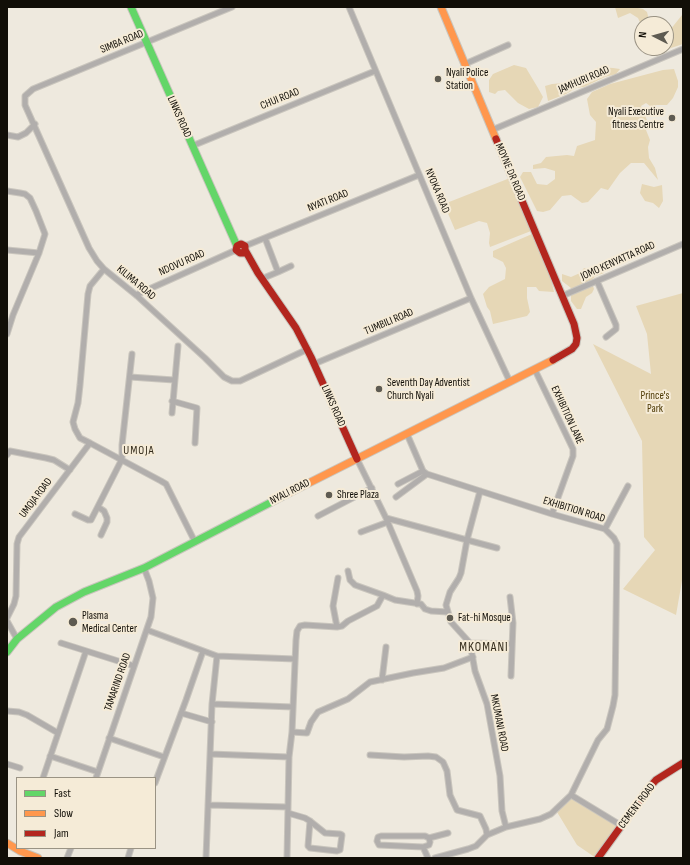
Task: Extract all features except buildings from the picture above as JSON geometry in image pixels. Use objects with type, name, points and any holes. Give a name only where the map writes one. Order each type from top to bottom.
[{"type":"main road","name":"LINKS ROAD","points":[[131,7],[228,227],[296,328],[308,350],[357,459]]},
{"type":"main road","name":"MOYNE DR ROAD","points":[[441,7],[574,324],[577,338]]},
{"type":"main road","name":"NYALI ROAD","points":[[7,652],[17,639],[56,607],[84,592],[144,568],[233,521],[535,370],[567,353],[576,344],[577,338]]},
{"type":"main road","name":"CEMENT ROAD","points":[[598,858],[648,789],[656,780],[683,762]]},
{"type":"main road","points":[[7,843],[16,848]]},
{"type":"main road","points":[[21,850],[38,858]]},
{"type":"street","name":"SIMBA ROAD","points":[[25,100],[25,96],[33,89],[230,7]]},
{"type":"street","name":"NYOKA ROAD","points":[[349,7],[418,175],[471,298],[510,382]]},
{"type":"street","points":[[465,64],[508,45]]},
{"type":"street","name":"JAMHURI ROAD","points":[[492,130],[683,49]]},
{"type":"street","name":"CHUI ROAD","points":[[192,146],[375,71]]},
{"type":"street","name":"KILIMA ROAD","points":[[25,100],[25,105],[35,124],[89,248],[104,269],[136,295],[224,377],[232,381],[240,381],[308,350]]},
{"type":"street","points":[[7,135],[18,137],[26,133],[35,124]]},
{"type":"street","name":"NYATI ROAD","points":[[241,248],[418,175]]},
{"type":"street","points":[[7,191],[25,194],[33,204],[44,234],[39,254],[13,315],[7,334]]},
{"type":"street","points":[[265,238],[278,272]]},
{"type":"street","name":"JOMO KENYATTA ROAD","points":[[562,296],[683,244]]},
{"type":"street","name":"NDOVU ROAD","points":[[136,295],[241,248]]},
{"type":"street","points":[[7,250],[39,254]]},
{"type":"street","points":[[266,277],[292,266]]},
{"type":"street","points":[[104,269],[90,286],[88,294],[78,403],[73,422],[80,438],[122,459],[166,484],[195,542]]},
{"type":"street","points":[[597,281],[616,325],[616,329],[606,337]]},
{"type":"street","name":"TUMBILI ROAD","points":[[314,364],[471,298]]},
{"type":"street","points":[[172,412],[178,346]]},
{"type":"street","points":[[75,514],[91,520],[122,459],[122,445],[132,354]]},
{"type":"street","name":"EXHIBITION LANE","points":[[535,370],[573,449],[573,456],[552,514]]},
{"type":"street","points":[[130,377],[174,380]]},
{"type":"street","points":[[172,401],[197,408],[195,444]]},
{"type":"street","points":[[407,434],[425,472]]},
{"type":"street","name":"UMOJA ROAD","points":[[7,618],[16,596],[17,544],[19,537],[90,443]]},
{"type":"street","points":[[7,455],[10,451],[46,458],[54,460],[70,470]]},
{"type":"street","points":[[357,459],[387,520],[417,591],[417,604]]},
{"type":"street","points":[[398,484],[425,472]]},
{"type":"street","points":[[396,497],[425,472]]},
{"type":"street","name":"EXHIBITION ROAD","points":[[425,472],[552,514],[605,529],[614,538],[617,544],[615,695],[607,729],[598,740],[593,754],[571,795],[561,806],[546,816],[506,827],[487,835],[476,846],[435,858]]},
{"type":"street","points":[[605,529],[628,486]]},
{"type":"street","points":[[318,516],[372,488]]},
{"type":"street","points":[[480,491],[467,540],[461,573],[450,592],[446,606],[452,622],[470,643],[512,644]]},
{"type":"street","points":[[98,507],[108,518],[101,535]]},
{"type":"street","points":[[361,532],[387,520],[497,548]]},
{"type":"street","name":"TAMARIND ROAD","points":[[96,777],[151,617],[153,598],[149,580],[144,568]]},
{"type":"street","points":[[348,571],[350,580],[354,585],[396,600],[421,604],[425,609],[431,611],[448,612]]},
{"type":"street","points":[[337,627],[333,606],[338,578]]},
{"type":"street","points":[[287,858],[289,757],[292,732],[295,659],[298,631],[300,626],[305,625],[342,626],[348,621],[377,606],[383,595]]},
{"type":"street","points":[[510,597],[513,623],[511,676]]},
{"type":"street","points":[[7,621],[17,639]]},
{"type":"street","points":[[147,630],[217,656],[295,659]]},
{"type":"street","points":[[61,643],[134,666]]},
{"type":"street","name":"MKUMANI ROAD","points":[[470,643],[475,671],[490,716],[500,776],[502,811],[506,827]]},
{"type":"street","points":[[382,680],[386,647]]},
{"type":"street","points":[[43,777],[86,651]]},
{"type":"street","points":[[156,780],[203,651]]},
{"type":"street","points":[[206,858],[212,704],[217,656]]},
{"type":"street","points":[[292,732],[307,733],[311,722],[318,712],[348,699],[370,682],[444,668],[472,657]]},
{"type":"street","points":[[212,704],[293,707]]},
{"type":"street","points":[[8,711],[19,712],[27,715],[58,733]]},
{"type":"street","points":[[181,713],[212,722]]},
{"type":"street","points":[[109,738],[164,757]]},
{"type":"street","points":[[210,754],[289,757]]},
{"type":"street","points":[[370,755],[436,757],[443,762],[447,771],[450,795],[457,810],[480,816],[487,835]]},
{"type":"street","points":[[50,756],[98,772]]},
{"type":"street","points":[[7,764],[20,768]]},
{"type":"street","points":[[571,795],[622,826]]},
{"type":"street","points":[[208,805],[288,807]]},
{"type":"street","points":[[288,814],[305,818],[325,833],[338,833],[342,835],[340,850],[310,848],[308,846],[310,822]]},
{"type":"street","points":[[429,838],[429,845],[423,847],[379,845],[377,841],[378,837],[381,836],[425,836],[429,838],[448,833]]},
{"type":"street","points":[[423,847],[428,858]]},
{"type":"green space","points":[[615,7],[633,7],[643,9],[647,12],[648,16],[635,16],[630,13],[618,18]]},
{"type":"green space","points":[[682,15],[683,44],[674,47],[674,25]]},
{"type":"green space","points":[[514,65],[526,68],[538,88],[543,97],[538,107],[529,109],[518,103],[505,90],[498,91],[495,94],[489,92],[489,80],[493,74]]},
{"type":"green space","points":[[599,67],[620,69],[616,74],[605,77],[584,87],[576,88],[566,94],[548,101],[545,86],[575,82]]},
{"type":"green space","points":[[674,69],[678,81],[678,87],[673,98],[667,105],[656,105],[654,109],[646,103],[641,106],[647,120],[646,130],[650,140],[648,147],[649,158],[655,168],[658,180],[644,163],[631,163],[620,173],[608,190],[601,188],[588,202],[582,203],[571,195],[562,196],[550,210],[543,212],[537,211],[520,177],[523,172],[531,172],[537,184],[547,185],[555,179],[555,171],[545,168],[533,169],[533,165],[541,163],[546,157],[567,155],[574,156],[577,146],[595,140],[596,122],[590,115],[587,99],[592,92],[610,84],[663,70]]},
{"type":"green space","points":[[510,178],[531,231],[490,247],[490,233],[487,223],[479,221],[455,230],[444,204]]},
{"type":"green space","points":[[642,184],[654,187],[662,185],[663,201],[659,208],[653,203],[645,201],[640,193]]},
{"type":"green space","points":[[532,234],[549,269],[554,292],[539,291],[536,287],[527,287],[527,298],[530,312],[527,316],[493,324],[490,311],[487,307],[483,294],[489,287],[505,279],[506,268],[503,262],[493,257],[493,251]]},
{"type":"green space","points":[[592,266],[601,268],[604,273],[591,280],[594,289],[592,293],[586,297],[581,309],[577,309],[571,301],[571,288],[562,281],[562,274],[571,277],[580,273],[584,268],[589,270]]},
{"type":"green space","name":"Prince's Park","points":[[683,293],[683,575],[676,615],[623,589],[655,550],[644,537],[642,441],[593,344],[651,374],[647,334],[636,306]]},
{"type":"green space","points":[[571,795],[621,826],[596,858],[577,845],[557,812]]},
{"type":"traffic: fast","points":[[131,7],[237,246]]},
{"type":"traffic: fast","points":[[7,652],[17,639],[56,607],[84,592],[144,568],[287,494]]},
{"type":"traffic: slow","points":[[441,7],[496,139]]},
{"type":"traffic: slow","points":[[287,494],[553,360]]},
{"type":"traffic: slow","points":[[7,843],[16,849]]},
{"type":"traffic: slow","points":[[17,849],[38,858]]},
{"type":"traffic: jam","points":[[496,139],[574,324],[577,338],[576,344],[572,349],[553,360]]},
{"type":"traffic: jam","points":[[245,250],[243,253],[236,250],[237,246],[241,244],[245,246],[245,250],[258,273],[296,328],[311,357],[357,459]]},
{"type":"traffic: jam","points":[[598,858],[656,780],[683,763]]},
{"type":"place","name":"Nyali Police Station","points":[[438,79]]},
{"type":"place","name":"Nyali Executive fitness Centre","points":[[672,118]]},
{"type":"place","name":"Seventh Day Adventist Church Nyali","points":[[379,389]]},
{"type":"place","name":"Shree Plaza","points":[[329,495]]},
{"type":"place","name":"Fat-hi Mosque","points":[[450,618]]},
{"type":"place","name":"Plasma Medical Center","points":[[73,622]]},
{"type":"district","name":"UMOJA","points":[[139,451]]},
{"type":"district","name":"MKOMANI","points":[[484,648]]}]
